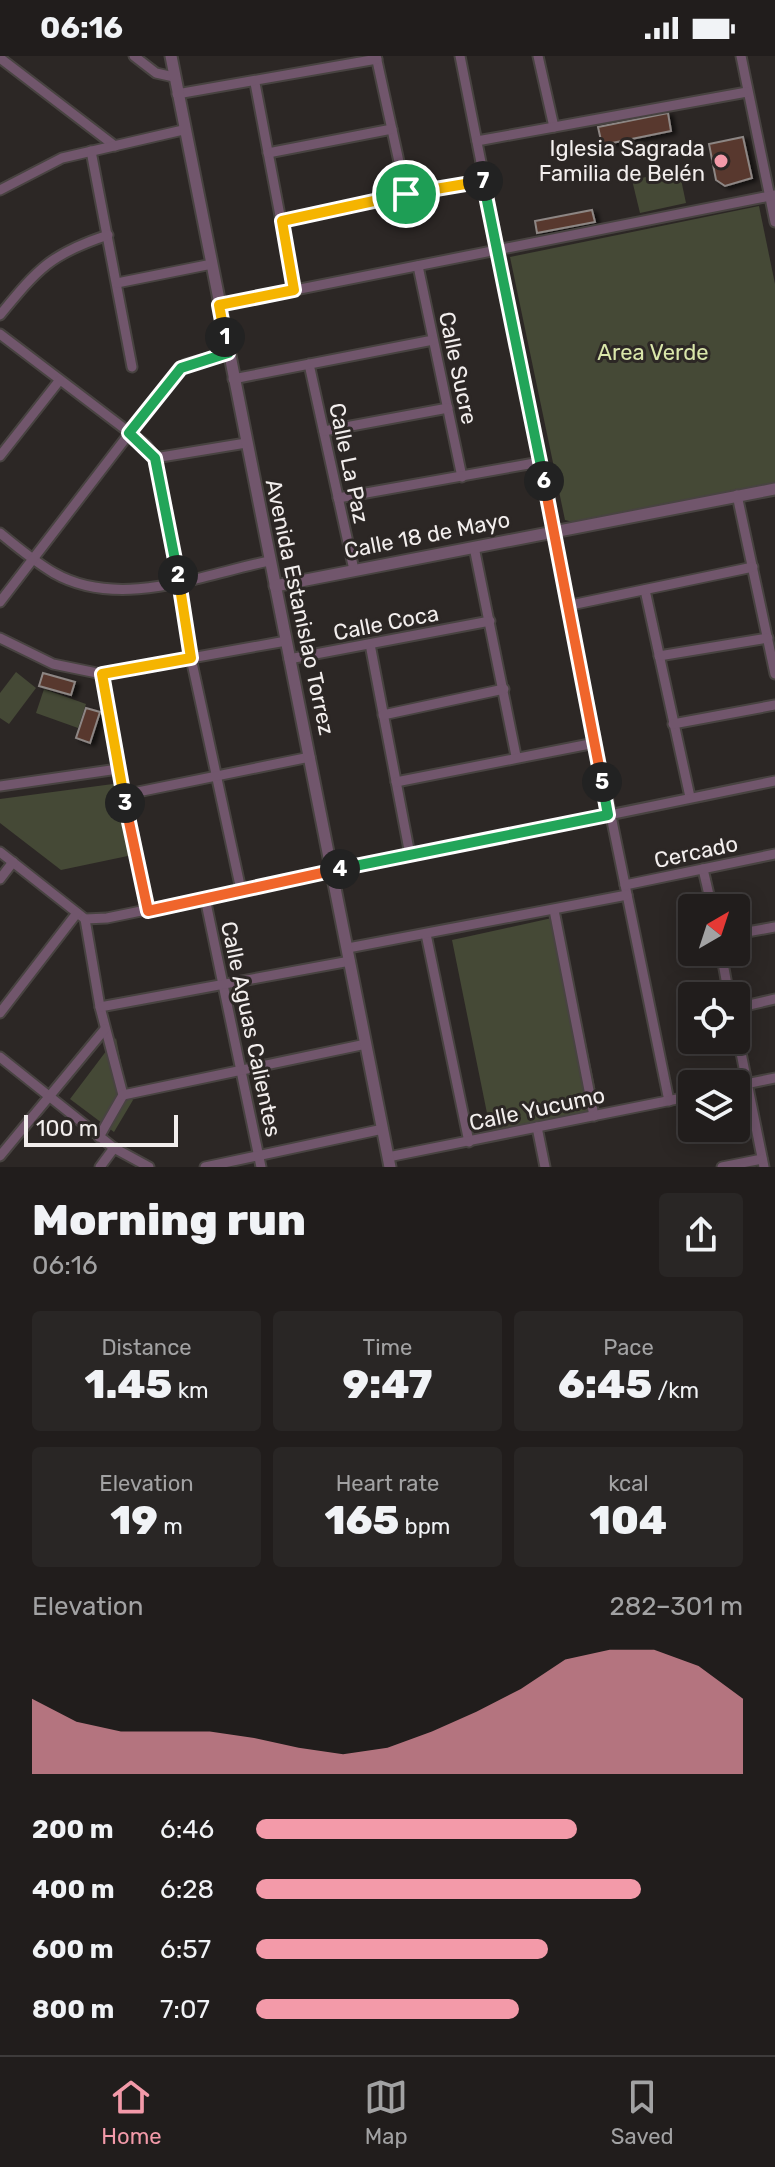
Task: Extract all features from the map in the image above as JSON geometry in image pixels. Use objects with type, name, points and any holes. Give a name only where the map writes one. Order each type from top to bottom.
[{"type":"street","points":[[134,56],[156,73],[174,77]]},
{"type":"street","name":"Avenida Estanislao Torrez","points":[[171,56],[183,130],[389,1162]]},
{"type":"street","points":[[460,56],[496,250],[571,605],[608,815],[669,1101]]},
{"type":"street","points":[[538,56],[554,127]]},
{"type":"street","points":[[741,56],[775,222]]},
{"type":"street","points":[[0,58],[115,146]]},
{"type":"street","points":[[177,94],[255,83],[377,58],[406,194]]},
{"type":"street","points":[[255,83],[294,290]]},
{"type":"street","points":[[477,141],[747,92]]},
{"type":"street","points":[[268,153],[392,129]]},
{"type":"street","points":[[0,190],[62,158],[183,130]]},
{"type":"street","points":[[91,151],[132,367]]},
{"type":"street","points":[[282,221],[483,179]]},
{"type":"street","points":[[219,305],[772,196]]},
{"type":"street","points":[[0,315],[32,276],[68,248],[108,235]]},
{"type":"street","points":[[117,283],[212,264]]},
{"type":"street","name":"Calle Sucre","points":[[418,266],[462,477]]},
{"type":"street","points":[[0,334],[129,433],[155,458],[191,658],[241,890]]},
{"type":"street","points":[[233,379],[433,340]]},
{"type":"street","points":[[0,602],[181,368],[228,353]]},
{"type":"street","name":"Calle La Paz","points":[[309,364],[354,570]]},
{"type":"street","points":[[0,456],[59,381]]},
{"type":"street","points":[[324,431],[448,408]]},
{"type":"street","points":[[155,458],[246,443]]},
{"type":"street","points":[[338,498],[540,462]]},
{"type":"street","name":"Calle 18 de Mayo","points":[[275,586],[555,529],[775,489]]},
{"type":"street","points":[[737,495],[775,674]]},
{"type":"street","points":[[0,533],[67,579],[114,591],[269,561]]},
{"type":"street","points":[[474,547],[516,756]]},
{"type":"street","points":[[571,605],[753,567]]},
{"type":"street","points":[[645,590],[690,797]]},
{"type":"street","name":"Calle Coca","points":[[289,659],[490,621]]},
{"type":"street","points":[[0,638],[53,664],[102,674],[286,641]]},
{"type":"street","points":[[659,656],[768,638]]},
{"type":"street","points":[[370,644],[410,855]]},
{"type":"street","points":[[102,674],[123,795],[148,911]]},
{"type":"street","points":[[383,715],[504,689]]},
{"type":"street","points":[[673,724],[775,705]]},
{"type":"street","points":[[396,782],[516,756],[595,743]]},
{"type":"street","points":[[123,795],[310,757]]},
{"type":"street","points":[[0,786],[118,769]]},
{"type":"street","points":[[0,1013],[81,916],[148,911],[775,781]]},
{"type":"street","points":[[0,852],[81,916],[105,1029],[123,1095],[99,1137]]},
{"type":"street","name":"Cercado","points":[[348,948],[554,910],[703,869],[775,854]]},
{"type":"street","points":[[0,879],[13,862]]},
{"type":"street","points":[[703,869],[709,894]]},
{"type":"street","name":"Calle Aguas Calientes","points":[[205,898],[260,1162]]},
{"type":"street","points":[[554,910],[594,1116]]},
{"type":"street","points":[[750,931],[775,927]]},
{"type":"street","points":[[426,934],[469,1142]]},
{"type":"street","points":[[100,1007],[350,961]]},
{"type":"street","points":[[750,1005],[775,999]]},
{"type":"street","points":[[0,1156],[105,1029]]},
{"type":"street","points":[[123,1095],[366,1044]]},
{"type":"street","points":[[0,1057],[99,1137],[149,1167]]},
{"type":"street","points":[[750,1083],[775,1078]]},
{"type":"street","points":[[722,1167],[763,1163],[750,1089]]},
{"type":"street","name":"Calle Yucumo","points":[[389,1162],[537,1127],[678,1099]]},
{"type":"street","points":[[537,1127],[545,1167]]},
{"type":"street","points":[[205,1167],[260,1162],[383,1129]]},
{"type":"street","points":[[100,1167],[114,1148]]},
{"type":"green space","points":[[679,170],[686,203],[640,213],[632,180]]},
{"type":"green space","name":"Area Verde","points":[[759,206],[775,284],[775,483],[573,522],[565,520],[510,257]]},
{"type":"green space","points":[[16,672],[36,688],[9,724],[0,718],[0,693]]},
{"type":"green space","points":[[44,689],[86,704],[78,728],[36,713]]},
{"type":"green space","points":[[128,782],[142,853],[61,870],[0,823],[0,799]]},
{"type":"green space","points":[[552,918],[559,949],[567,949],[600,1112],[491,1133],[452,940]]},
{"type":"green space","points":[[116,1038],[126,1088],[133,1100],[114,1132],[70,1099]]},
{"type":"building","points":[[668,113],[671,131],[602,145],[598,127]]},
{"type":"building","points":[[743,137],[752,178],[725,186],[716,180],[709,144]]},
{"type":"building","points":[[592,210],[595,222],[537,233],[535,221]]},
{"type":"building","points":[[43,673],[75,682],[71,695],[39,686]]},
{"type":"building","points":[[86,708],[100,712],[90,743],[76,738]]},
{"type":"place","name":"Iglesia Sagrada Familia de Belén","points":[[721,161]]},
{"type":"route","points":[[483,179],[571,605],[608,815],[148,911],[123,795],[102,674],[191,658],[155,458],[146,445],[129,433],[181,368],[194,361],[228,353],[219,305],[294,290],[282,221],[406,194],[483,179]]}]
